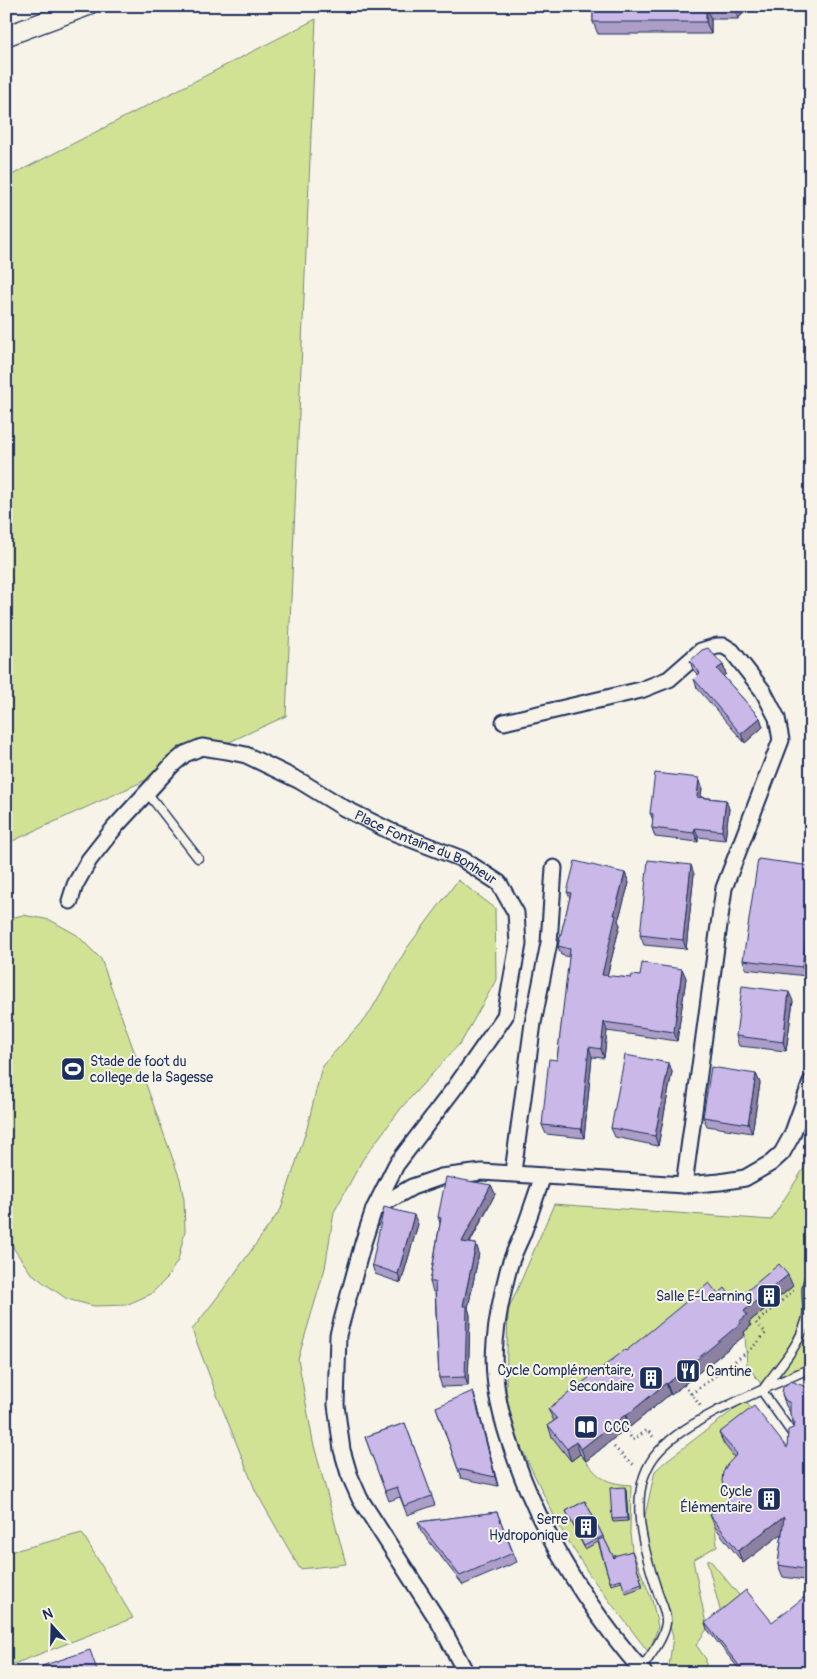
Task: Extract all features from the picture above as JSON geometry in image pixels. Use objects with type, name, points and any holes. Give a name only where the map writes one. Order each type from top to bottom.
[{"type":"street","points":[[6,36],[87,6]]},
{"type":"street","points":[[504,722],[640,690],[669,679],[701,651],[718,646],[724,646],[732,651],[763,691],[777,718],[781,740],[724,888],[684,1185]]},
{"type":"street","name":"Place Fontaine du Bonheur","points":[[70,901],[75,886],[89,860],[115,827],[146,791],[185,754],[202,747],[227,750],[246,755],[300,781],[344,808],[390,831],[462,859],[499,883],[516,913],[518,944],[505,1016],[456,1086],[396,1165],[374,1208],[362,1243],[338,1335],[336,1405],[342,1450],[349,1474],[360,1499],[439,1622],[466,1673]]},
{"type":"street","points":[[513,1172],[533,1024],[549,943],[554,868]]},
{"type":"street","points":[[374,1208],[412,1188],[441,1177],[482,1172],[513,1172],[543,1176],[684,1185],[745,1178],[771,1163],[782,1153],[792,1135],[811,1082]]},
{"type":"street","points":[[543,1176],[508,1270],[495,1341],[494,1363],[498,1405],[519,1470],[534,1508],[550,1539],[574,1581],[642,1671]]},
{"type":"lane","points":[[146,791],[198,858]]},
{"type":"lane","points":[[794,1436],[764,1394],[764,1388],[793,1348],[807,1320],[807,1284],[811,1275]]},
{"type":"lane","points":[[642,1671],[666,1624],[666,1612],[647,1556],[640,1518],[640,1496],[643,1478],[651,1460],[662,1447],[708,1416],[764,1388],[811,1368]]},
{"type":"path","points":[[691,1394],[750,1350],[766,1333],[756,1323],[794,1290]]},
{"type":"path","points":[[684,1385],[708,1416]]},
{"type":"path","points":[[624,1428],[633,1440],[647,1430],[662,1447]]},
{"type":"path","points":[[614,1447],[628,1462],[646,1471]]},
{"type":"green space","points":[[316,19],[286,716],[6,844],[6,178]]},
{"type":"green space","points":[[458,880],[495,908],[496,980],[462,1041],[402,1107],[363,1159],[334,1212],[325,1268],[298,1359],[313,1442],[346,1564],[300,1569],[256,1492],[192,1330],[281,1209],[307,1128],[322,1066],[369,1014],[407,948]]},
{"type":"green space","name":"Stade de foot du college de la Sagesse","points":[[23,915],[50,920],[77,935],[101,959],[180,1179],[184,1200],[185,1231],[178,1260],[167,1278],[151,1294],[126,1305],[94,1306],[67,1299],[30,1272],[14,1249],[6,1228],[6,919]]},
{"type":"green space","points":[[811,1157],[811,1368],[764,1388],[747,1365],[744,1332],[561,1431],[571,1461],[580,1454],[601,1477],[613,1482],[631,1485],[630,1533],[632,1550],[652,1600],[658,1627],[649,1653],[589,1574],[559,1526],[513,1431],[506,1390],[508,1311],[554,1204],[771,1220]]},
{"type":"green space","points":[[745,1401],[758,1417],[735,1459],[728,1501],[715,1527],[717,1546],[693,1560],[707,1629],[696,1645],[706,1659],[706,1667],[701,1673],[668,1673],[673,1637],[649,1555],[644,1520],[655,1471]]},
{"type":"green space","points":[[82,1533],[133,1618],[6,1667],[6,1553]]},
{"type":"green space","points":[[709,1559],[743,1600],[722,1617],[707,1561]]},
{"type":"building","points":[[593,6],[734,7],[706,7],[706,22],[593,22]]},
{"type":"building","points":[[708,648],[723,665],[717,669],[760,718],[741,734],[694,679],[700,673],[690,661],[702,650]]},
{"type":"building","points":[[655,773],[699,778],[697,797],[726,800],[722,831],[695,828],[694,833],[652,828],[653,814],[650,813]]},
{"type":"building","points":[[758,859],[811,866],[811,901],[802,967],[743,960]]},
{"type":"building","points":[[648,860],[691,865],[683,940],[640,935]]},
{"type":"building","points":[[575,861],[625,873],[602,975],[631,978],[632,975],[640,976],[642,963],[682,969],[674,1032],[604,1022],[601,1049],[589,1047],[581,1129],[542,1125],[549,1059],[557,1060],[570,949],[558,946],[571,893],[567,892]]},
{"type":"building","points":[[742,986],[789,992],[783,1042],[736,1036]]},
{"type":"building","points":[[625,1055],[669,1063],[655,1136],[611,1128]]},
{"type":"building","points":[[711,1067],[756,1074],[748,1124],[703,1117]]},
{"type":"building","points":[[446,1177],[491,1185],[462,1242],[476,1244],[463,1306],[467,1306],[465,1377],[439,1378],[435,1282],[430,1282],[441,1218],[438,1217]]},
{"type":"building","points":[[384,1207],[414,1215],[398,1274],[372,1265]]},
{"type":"building","name":"Cycle Complémentaire, Secondaire","points":[[779,1264],[788,1275],[744,1311],[747,1315],[740,1321],[741,1323],[667,1384],[581,1449],[576,1442],[567,1449],[548,1425],[557,1419],[548,1409],[626,1351],[709,1283],[718,1294],[725,1288],[735,1301]]},
{"type":"building","name":"Cycle Élémentaire","points":[[791,1381],[809,1388],[811,1381],[811,1570],[778,1565],[784,1517],[738,1551],[710,1515],[730,1500],[722,1481],[723,1472],[737,1454],[719,1433],[754,1406],[787,1448],[788,1430],[793,1428],[795,1424],[790,1414],[790,1403],[785,1400],[782,1394],[783,1387]]},
{"type":"building","points":[[473,1391],[495,1477],[458,1469],[436,1407]]},
{"type":"building","points":[[405,1423],[432,1496],[404,1506],[397,1487],[385,1491],[365,1437]]},
{"type":"building","points":[[625,1487],[627,1518],[612,1519],[610,1488]]},
{"type":"building","name":"Serre Hydroponique","points":[[585,1501],[603,1536],[584,1546],[566,1511]]},
{"type":"building","points":[[497,1512],[513,1553],[460,1576],[418,1522]]},
{"type":"building","points":[[604,1538],[614,1558],[614,1556],[632,1551],[642,1584],[624,1590],[621,1579],[610,1582],[598,1540]]},
{"type":"building","points":[[746,1590],[772,1622],[811,1592],[811,1669],[806,1673],[745,1673],[705,1623]]},
{"type":"building","points":[[90,1650],[98,1673],[44,1673],[42,1666]]},
{"type":"place","name":"Stade de foot du college de la Sagesse","points":[[73,1069]]},
{"type":"place","name":"Salle E-Learning","points":[[769,1296]]},
{"type":"place","name":"Cantine","points":[[688,1371]]},
{"type":"place","name":"Cycle Complémentaire, Secondaire","points":[[651,1378]]},
{"type":"place","name":"CCC","points":[[586,1427]]},
{"type":"place","name":"Cycle Élémentaire","points":[[769,1499]]},
{"type":"place","name":"Serre Hydroponique","points":[[586,1527]]}]
